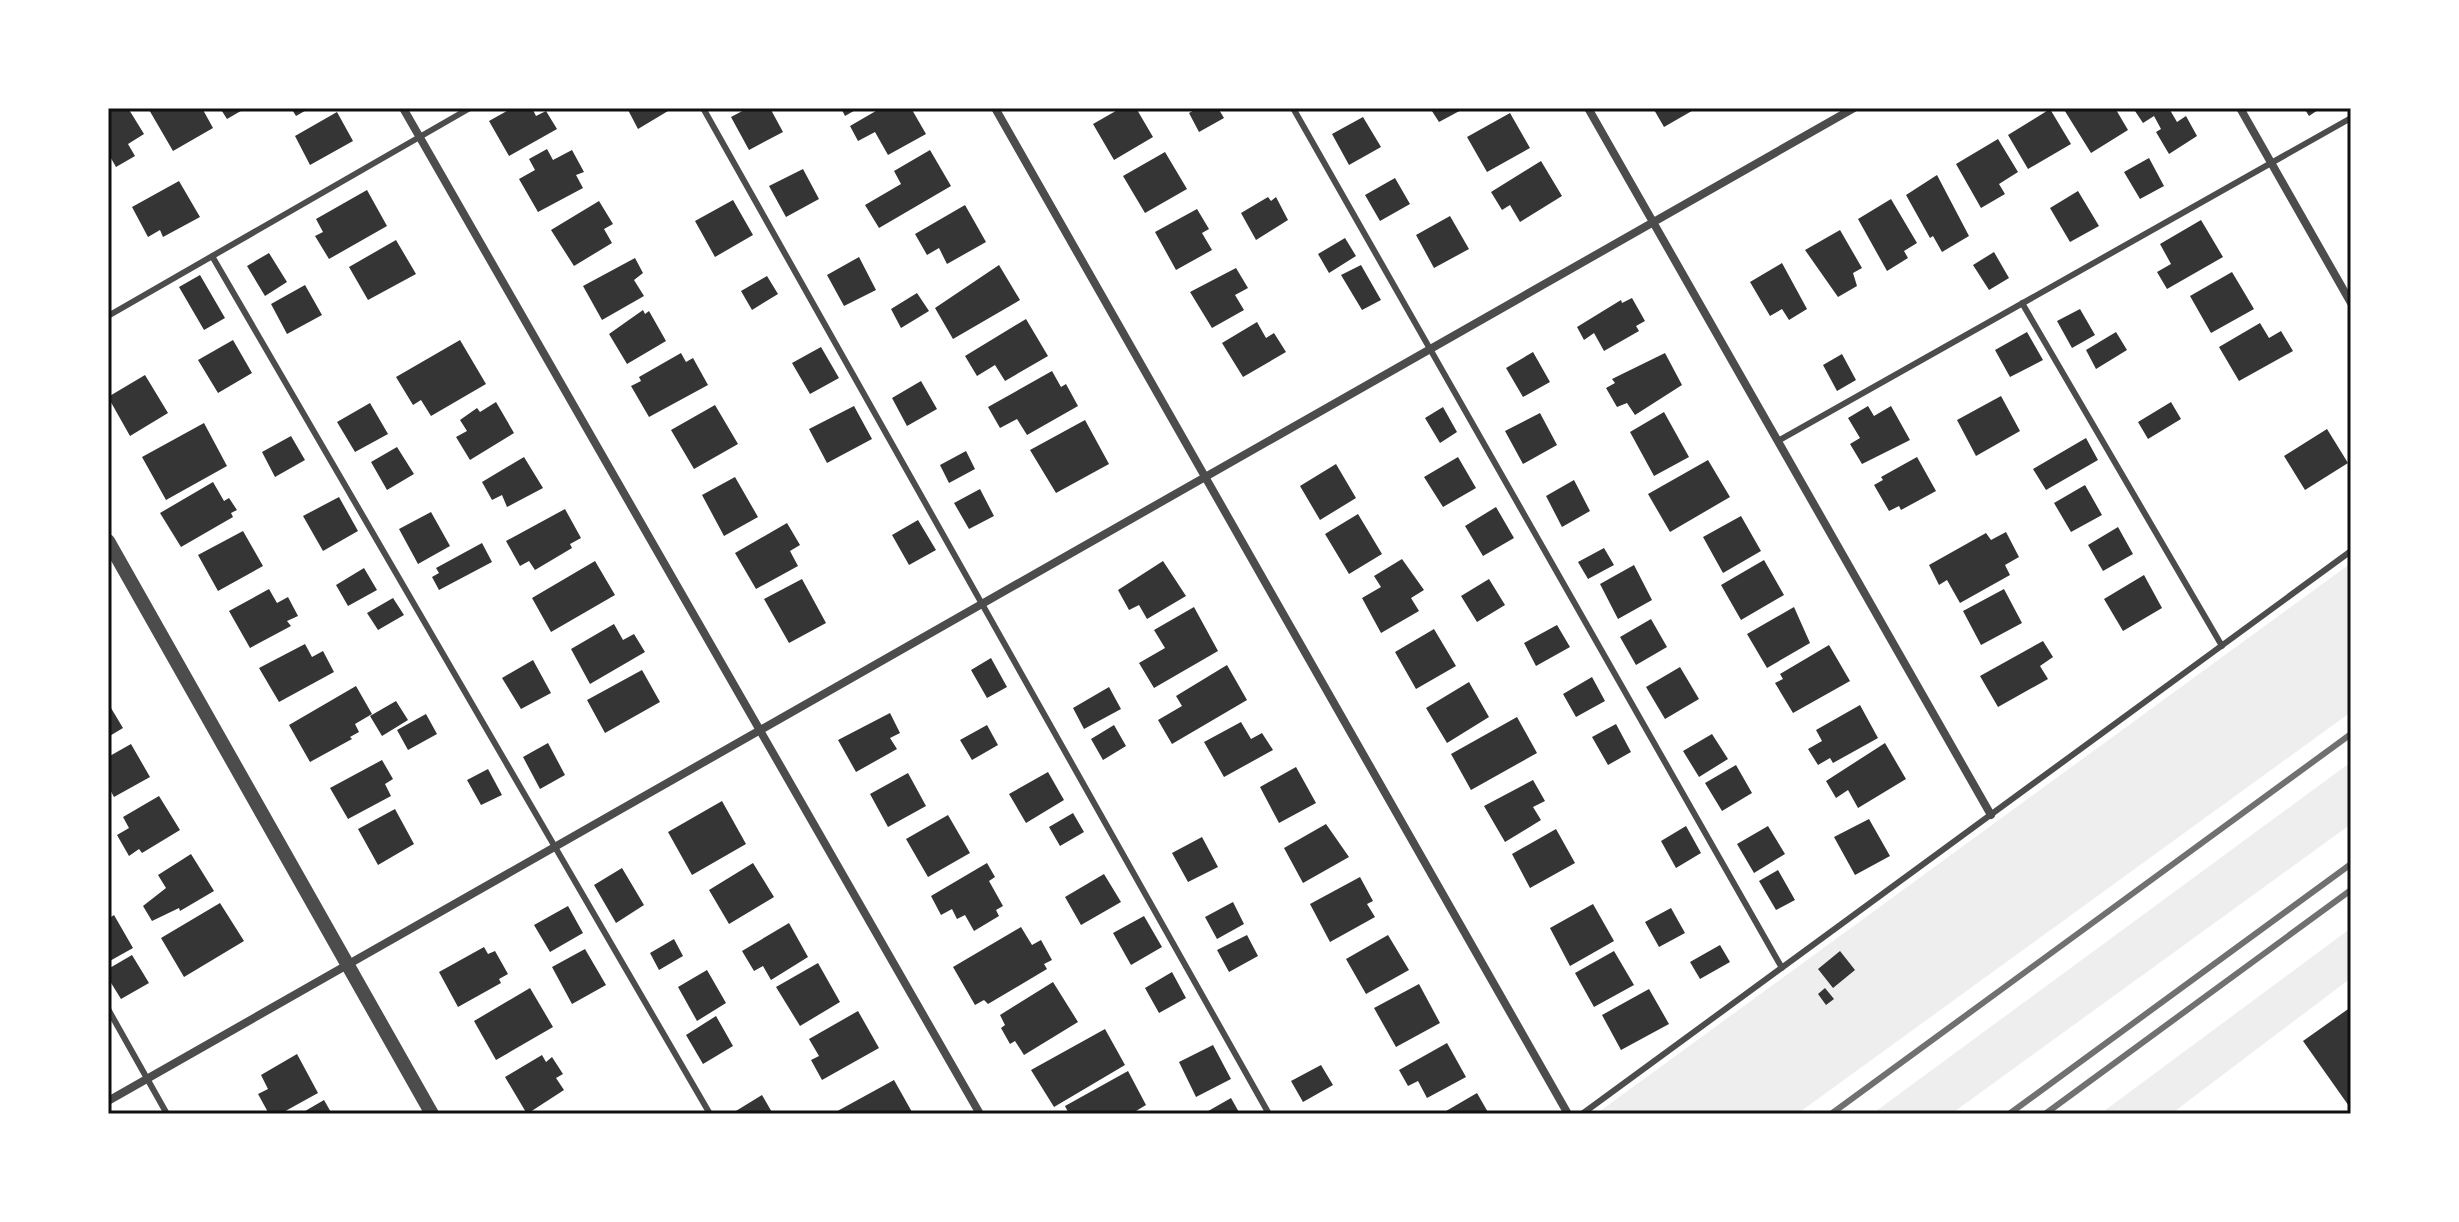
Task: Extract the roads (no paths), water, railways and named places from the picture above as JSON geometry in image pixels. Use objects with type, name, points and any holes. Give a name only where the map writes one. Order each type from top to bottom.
[{"type":"street","points":[[403,108],[980,1114]]},
{"type":"street","points":[[995,108],[1568,1114]]},
{"type":"street","points":[[1588,108],[1991,815]]},
{"type":"street","points":[[108,1101],[1854,108]]},
{"type":"street","points":[[2240,108],[2351,303]]},
{"type":"street","points":[[108,541],[432,1114]]},
{"type":"lane","points":[[108,316],[470,108]]},
{"type":"lane","points":[[703,108],[1269,1114]]},
{"type":"lane","points":[[1293,108],[1782,968]]},
{"type":"lane","points":[[1778,441],[2351,118]]},
{"type":"lane","points":[[212,256],[710,1114]]},
{"type":"lane","points":[[2022,303],[2222,646]]},
{"type":"lane","points":[[1582,1114],[2351,551]]},
{"type":"lane","points":[[108,1009],[167,1114]]},
{"type":"railway","points":[[1831,1114],[2351,734]]},
{"type":"railway","points":[[2009,1114],[2351,864]]},
{"type":"railway","points":[[2045,1114],[2351,890]]}]
